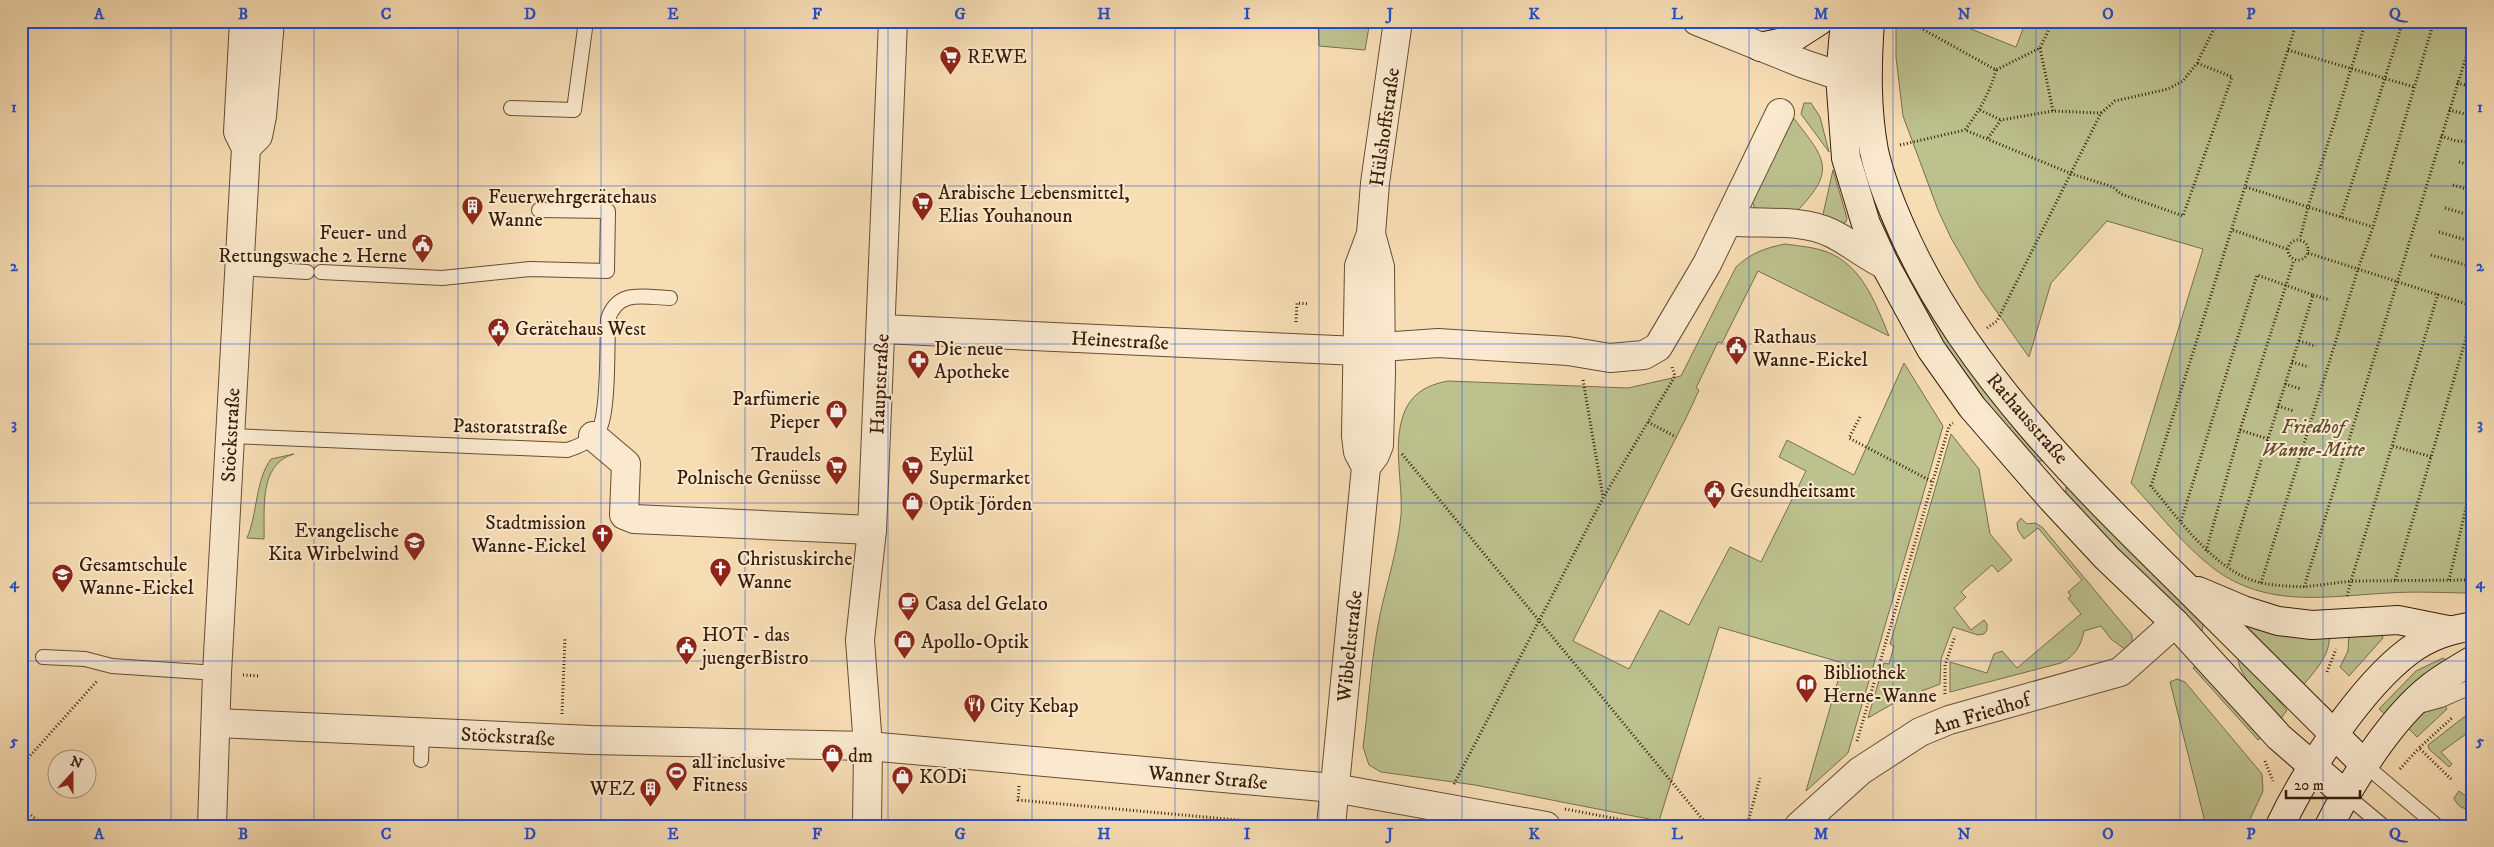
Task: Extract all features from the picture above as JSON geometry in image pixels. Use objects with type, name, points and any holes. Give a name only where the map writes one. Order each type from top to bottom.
[{"type":"street","name":"Stöckstraße","points":[[212,826],[216,723],[229,674],[230,436],[246,148],[238,132],[244,21]]},
{"type":"street","points":[[246,148],[258,136],[262,116],[270,21]]},
{"type":"street","name":"Hauptstraße","points":[[866,826],[868,746],[860,640],[872,530],[882,329],[893,21]]},
{"type":"street","name":"Hülshoffstraße","points":[[1370,349],[1359,266],[1371,234],[1375,183],[1398,21]]},
{"type":"street","points":[[1696,21],[1840,76],[1867,80]]},
{"type":"street","points":[[1760,47],[1788,41],[1819,21]]},
{"type":"street","name":"Rathausstraße","points":[[1845,21],[1840,76],[1846,158],[1856,196],[1885,265],[1931,349],[1972,408],[2107,558],[2175,623],[2279,737],[2346,795]]},
{"type":"street","name":"Rathausstraße","points":[[1870,21],[1867,80],[1874,152],[1893,212],[1924,277],[1966,343],[2006,395],[2141,545],[2185,586],[2365,765]]},
{"type":"street","points":[[1576,352],[1626,358],[1644,355],[1658,347],[1707,264],[1780,113]]},
{"type":"street","points":[[1728,221],[1754,224],[1792,224],[1818,228],[1832,233],[1885,265]]},
{"type":"street","name":"Heinestraße","points":[[882,329],[1370,349],[1438,343],[1576,352]]},
{"type":"street","name":"Wibbeltstraße","points":[[1331,826],[1372,456],[1358,452],[1356,436],[1370,349]]},
{"type":"street","points":[[593,436],[626,464],[624,514],[634,519],[872,530]]},
{"type":"street","points":[[2038,483],[2065,462]]},
{"type":"street","points":[[2185,586],[2243,610],[2278,621],[2342,624],[2398,620],[2460,628]]},
{"type":"street","name":"Am Friedhof","points":[[1799,826],[1860,771],[1920,732],[1949,720],[2120,672],[2175,623]]},
{"type":"street","points":[[2280,826],[2334,734],[2386,672],[2409,651],[2460,628]]},
{"type":"street","points":[[2329,826],[2365,765],[2409,708],[2430,688],[2473,660]]},
{"type":"street","name":"Stöckstraße","points":[[216,723],[560,739],[868,746]]},
{"type":"street","name":"Wanner Straße","points":[[868,746],[1334,788],[1546,826]]},
{"type":"lane","points":[[511,108],[574,110],[586,21]]},
{"type":"lane","points":[[239,268],[442,278],[530,269],[607,271],[608,211],[539,210]]},
{"type":"lane","name":"Pastoratstraße","points":[[230,436],[567,450],[582,445],[601,427],[604,408],[608,319],[611,308],[620,300],[630,296],[670,298]]},
{"type":"lane","points":[[43,657],[85,659],[112,666],[229,674]]},
{"type":"lane","points":[[2409,708],[2441,700],[2473,686]]},
{"type":"lane","points":[[421,760],[422,732]]},
{"type":"lane","points":[[2365,765],[2437,826]]},
{"type":"lane","points":[[2346,795],[2383,826]]},
{"type":"path","points":[[1908,21],[1996,70]]},
{"type":"path","points":[[2053,21],[2040,48],[2053,111]]},
{"type":"path","points":[[1966,343],[1998,321],[2101,113],[2115,101],[2168,89],[2183,81],[2197,63],[2218,21]]},
{"type":"path","points":[[2296,21],[2233,230],[2151,486],[2206,551],[2228,567],[2260,583],[2304,587],[2351,581],[2473,580]]},
{"type":"path","points":[[2300,239],[2308,207],[2366,21]]},
{"type":"path","points":[[2341,217],[2403,21]]},
{"type":"path","points":[[2260,583],[2358,269],[2373,227],[2434,21]]},
{"type":"path","points":[[2304,587],[2473,34]]},
{"type":"path","points":[[1965,130],[1980,110],[1991,89],[1996,70],[2040,48]]},
{"type":"path","points":[[2288,50],[2414,87]]},
{"type":"path","points":[[1900,145],[1965,130],[2072,174],[2114,187],[2121,194],[2183,216],[2232,77],[2197,63]]},
{"type":"path","points":[[2457,83],[2473,88]]},
{"type":"path","points":[[1980,110],[2002,120],[2053,111],[2101,113]]},
{"type":"path","points":[[2449,110],[2473,116]]},
{"type":"path","points":[[1988,138],[2002,120]]},
{"type":"path","points":[[2441,136],[2456,141],[2472,142],[2473,136]]},
{"type":"path","points":[[2459,162],[2473,166]]},
{"type":"path","points":[[2453,185],[2473,191]]},
{"type":"path","points":[[2246,187],[2373,227]]},
{"type":"path","points":[[2445,208],[2473,216]]},
{"type":"path","points":[[2233,230],[2287,249]]},
{"type":"path","points":[[2439,232],[2473,242]]},
{"type":"path","points":[[2300,239],[2308,244],[2308,253],[2302,260],[2294,260],[2288,256],[2287,249],[2291,241],[2300,239]]},
{"type":"path","points":[[2308,253],[2473,306]]},
{"type":"path","points":[[2431,255],[2473,267]]},
{"type":"path","points":[[2206,551],[2240,430],[2287,287],[2294,260]]},
{"type":"path","points":[[2181,521],[2257,275],[2287,287],[2330,300]]},
{"type":"path","points":[[2342,624],[2351,581],[2438,294]]},
{"type":"path","points":[[2228,567],[2313,295]]},
{"type":"path","points":[[2395,580],[2473,314]]},
{"type":"path","points":[[2299,341],[2316,346]]},
{"type":"path","points":[[1453,787],[1603,498],[1675,376],[1675,370],[1658,347]]},
{"type":"path","points":[[1576,352],[1603,498]]},
{"type":"path","points":[[2292,362],[2309,367]]},
{"type":"path","points":[[2285,384],[2301,389]]},
{"type":"path","points":[[2278,406],[2294,411]]},
{"type":"path","points":[[1860,771],[1854,753],[1949,426],[1972,408]]},
{"type":"path","points":[[1860,417],[1849,438],[1932,482]]},
{"type":"path","points":[[1648,422],[1676,437]]},
{"type":"path","points":[[2240,430],[2268,439]]},
{"type":"path","points":[[2393,446],[2432,457]]},
{"type":"path","points":[[1372,456],[1393,448],[1402,454],[1708,826]]},
{"type":"path","points":[[2449,580],[2473,478]]},
{"type":"path","points":[[1949,720],[1946,710],[1944,665],[1955,636]]},
{"type":"path","points":[[560,739],[565,637]]},
{"type":"path","points":[[21,766],[112,666]]},
{"type":"path","points":[[229,674],[260,676]]},
{"type":"path","points":[[2451,780],[2419,748],[2458,713]]},
{"type":"path","points":[[1021,760],[1018,800],[1271,823],[1274,826]]},
{"type":"path","points":[[1747,826],[1760,778]]},
{"type":"path","points":[[21,812],[31,815],[44,826]]},
{"type":"green space","points":[[1318,21],[1370,21],[1365,50],[1319,46]]},
{"type":"green space","name":"Friedhof Wanne-Mitte","points":[[1896,21],[1951,21],[2016,47],[2026,21],[2473,21],[2473,593],[2400,592],[2320,597],[2276,595],[2255,590],[2234,581],[2213,568],[2191,549],[2131,483],[2203,249],[2107,221],[2051,283],[2029,357],[1980,288],[1951,238],[1938,210],[1903,116],[1896,57]]},
{"type":"green space","points":[[1804,103],[1811,103],[1820,117],[1829,152],[1801,114]]},
{"type":"green space","points":[[1792,116],[1819,155],[1822,175],[1808,199],[1794,214],[1755,209],[1752,201]]},
{"type":"green space","points":[[1864,162],[1889,238],[1908,278],[1962,359],[2045,461],[2035,461],[1994,412],[1934,331],[1892,256],[1857,164]]},
{"type":"green space","points":[[1833,170],[1847,218],[1846,222],[1840,225],[1822,219]]},
{"type":"green space","points":[[1785,244],[1827,252],[1850,266],[1859,276],[1873,299],[1889,336],[1758,271],[1722,343],[1718,342],[1696,388],[1699,390],[1687,416],[1573,641],[1629,669],[1660,610],[1689,625],[1730,547],[1761,562],[1806,471],[1779,457],[1787,440],[1854,475],[1904,363],[1943,426],[1848,753],[1806,791],[1843,663],[1719,627],[1659,821],[1475,785],[1381,772],[1369,765],[1363,747],[1372,664],[1380,615],[1400,528],[1399,438],[1404,413],[1411,400],[1421,391],[1448,381],[1628,388],[1681,376],[1736,267],[1747,258],[1759,252]]},
{"type":"green space","points":[[1951,434],[1979,469],[1990,534],[2012,560],[1998,572],[1992,565],[1961,592],[1966,597],[1954,608],[1971,630],[1984,620],[1987,624],[1987,630],[1984,634],[1978,635],[1953,627],[1941,659],[1940,684],[1901,699],[1868,718],[1884,663],[1889,664],[1894,646],[1890,644]]},
{"type":"green space","points":[[294,454],[282,459],[274,467],[269,478],[264,502],[264,539],[247,538],[262,477],[271,459]]},
{"type":"green space","points":[[2066,487],[2069,487],[2204,620],[2202,631],[2141,575],[2066,495]]},
{"type":"green space","points":[[2021,518],[2027,524],[2035,523],[2042,527],[2132,635],[2132,643],[2126,650],[2111,639],[2101,626],[2084,631],[2077,650],[2061,663],[1950,692],[1950,662],[1987,673],[1994,654],[2002,651],[2017,668],[2081,614],[2068,598],[2071,596],[2068,592],[2082,580],[2038,528],[2024,539],[2018,530],[2017,523]]},
{"type":"green space","points":[[2249,624],[2329,634],[2329,642],[2324,657],[2300,689],[2246,628]]},
{"type":"green space","points":[[2349,633],[2382,634],[2383,638],[2349,676],[2340,667],[2348,651]]},
{"type":"green space","points":[[2241,657],[2287,710],[2280,720],[2255,692],[2244,675],[2238,660]]},
{"type":"green space","points":[[2443,658],[2448,661],[2390,718],[2379,709],[2416,671]]},
{"type":"green space","points":[[2198,664],[2263,736],[2258,740],[2193,668]]},
{"type":"green space","points":[[2177,679],[2185,682],[2262,774],[2263,791],[2247,826],[2206,826],[2170,682]]},
{"type":"green space","points":[[2445,705],[2447,709],[2417,737],[2406,726],[2422,713]]},
{"type":"green space","points":[[2473,710],[2473,729],[2441,752],[2452,764],[2449,767],[2429,749],[2428,745]]},
{"type":"green space","points":[[2459,791],[2471,800],[2473,799],[2473,808],[2464,808],[2457,803],[2454,798]]},
{"type":"place","name":"REWE","points":[[951,75]]},
{"type":"place","name":"Arabische Lebensmittel, Elias Youhanoun","points":[[922,222]]},
{"type":"place","name":"Feuerwehrgerätehaus Wanne","points":[[472,226]]},
{"type":"place","name":"Feuer- und Rettungswache 2 Herne","points":[[423,263]]},
{"type":"place","name":"Gerätehaus West","points":[[499,347]]},
{"type":"place","name":"Rathaus Wanne-Eickel","points":[[1737,366]]},
{"type":"place","name":"Die neue Apotheke","points":[[918,379]]},
{"type":"place","name":"Parfümerie Pieper","points":[[836,429]]},
{"type":"place","name":"Traudels Polnische Genüsse","points":[[837,485]]},
{"type":"place","name":"Eylül Supermarket","points":[[913,485]]},
{"type":"place","name":"Gesundheitsamt","points":[[1714,509]]},
{"type":"place","name":"Optik Jörden","points":[[913,522]]},
{"type":"place","name":"Stadtmission Wanne-Eickel","points":[[602,553]]},
{"type":"place","name":"Evangelische Kita Wirbelwind","points":[[415,561]]},
{"type":"place","name":"Christuskirche Wanne","points":[[721,588]]},
{"type":"place","name":"Gesamtschule Wanne-Eickel","points":[[63,594]]},
{"type":"place","name":"Casa del Gelato","points":[[909,622]]},
{"type":"place","name":"Apollo-Optik","points":[[905,660]]},
{"type":"place","name":"HOT - das juengerBistro","points":[[686,665]]},
{"type":"place","name":"Bibliothek Herne-Wanne","points":[[1807,703]]},
{"type":"place","name":"City Kebap","points":[[974,724]]},
{"type":"place","name":"dm","points":[[832,774]]},
{"type":"place","name":"all inclusive Fitness","points":[[676,792]]},
{"type":"place","name":"KODi","points":[[903,795]]},
{"type":"place","name":"WEZ","points":[[651,807]]}]
